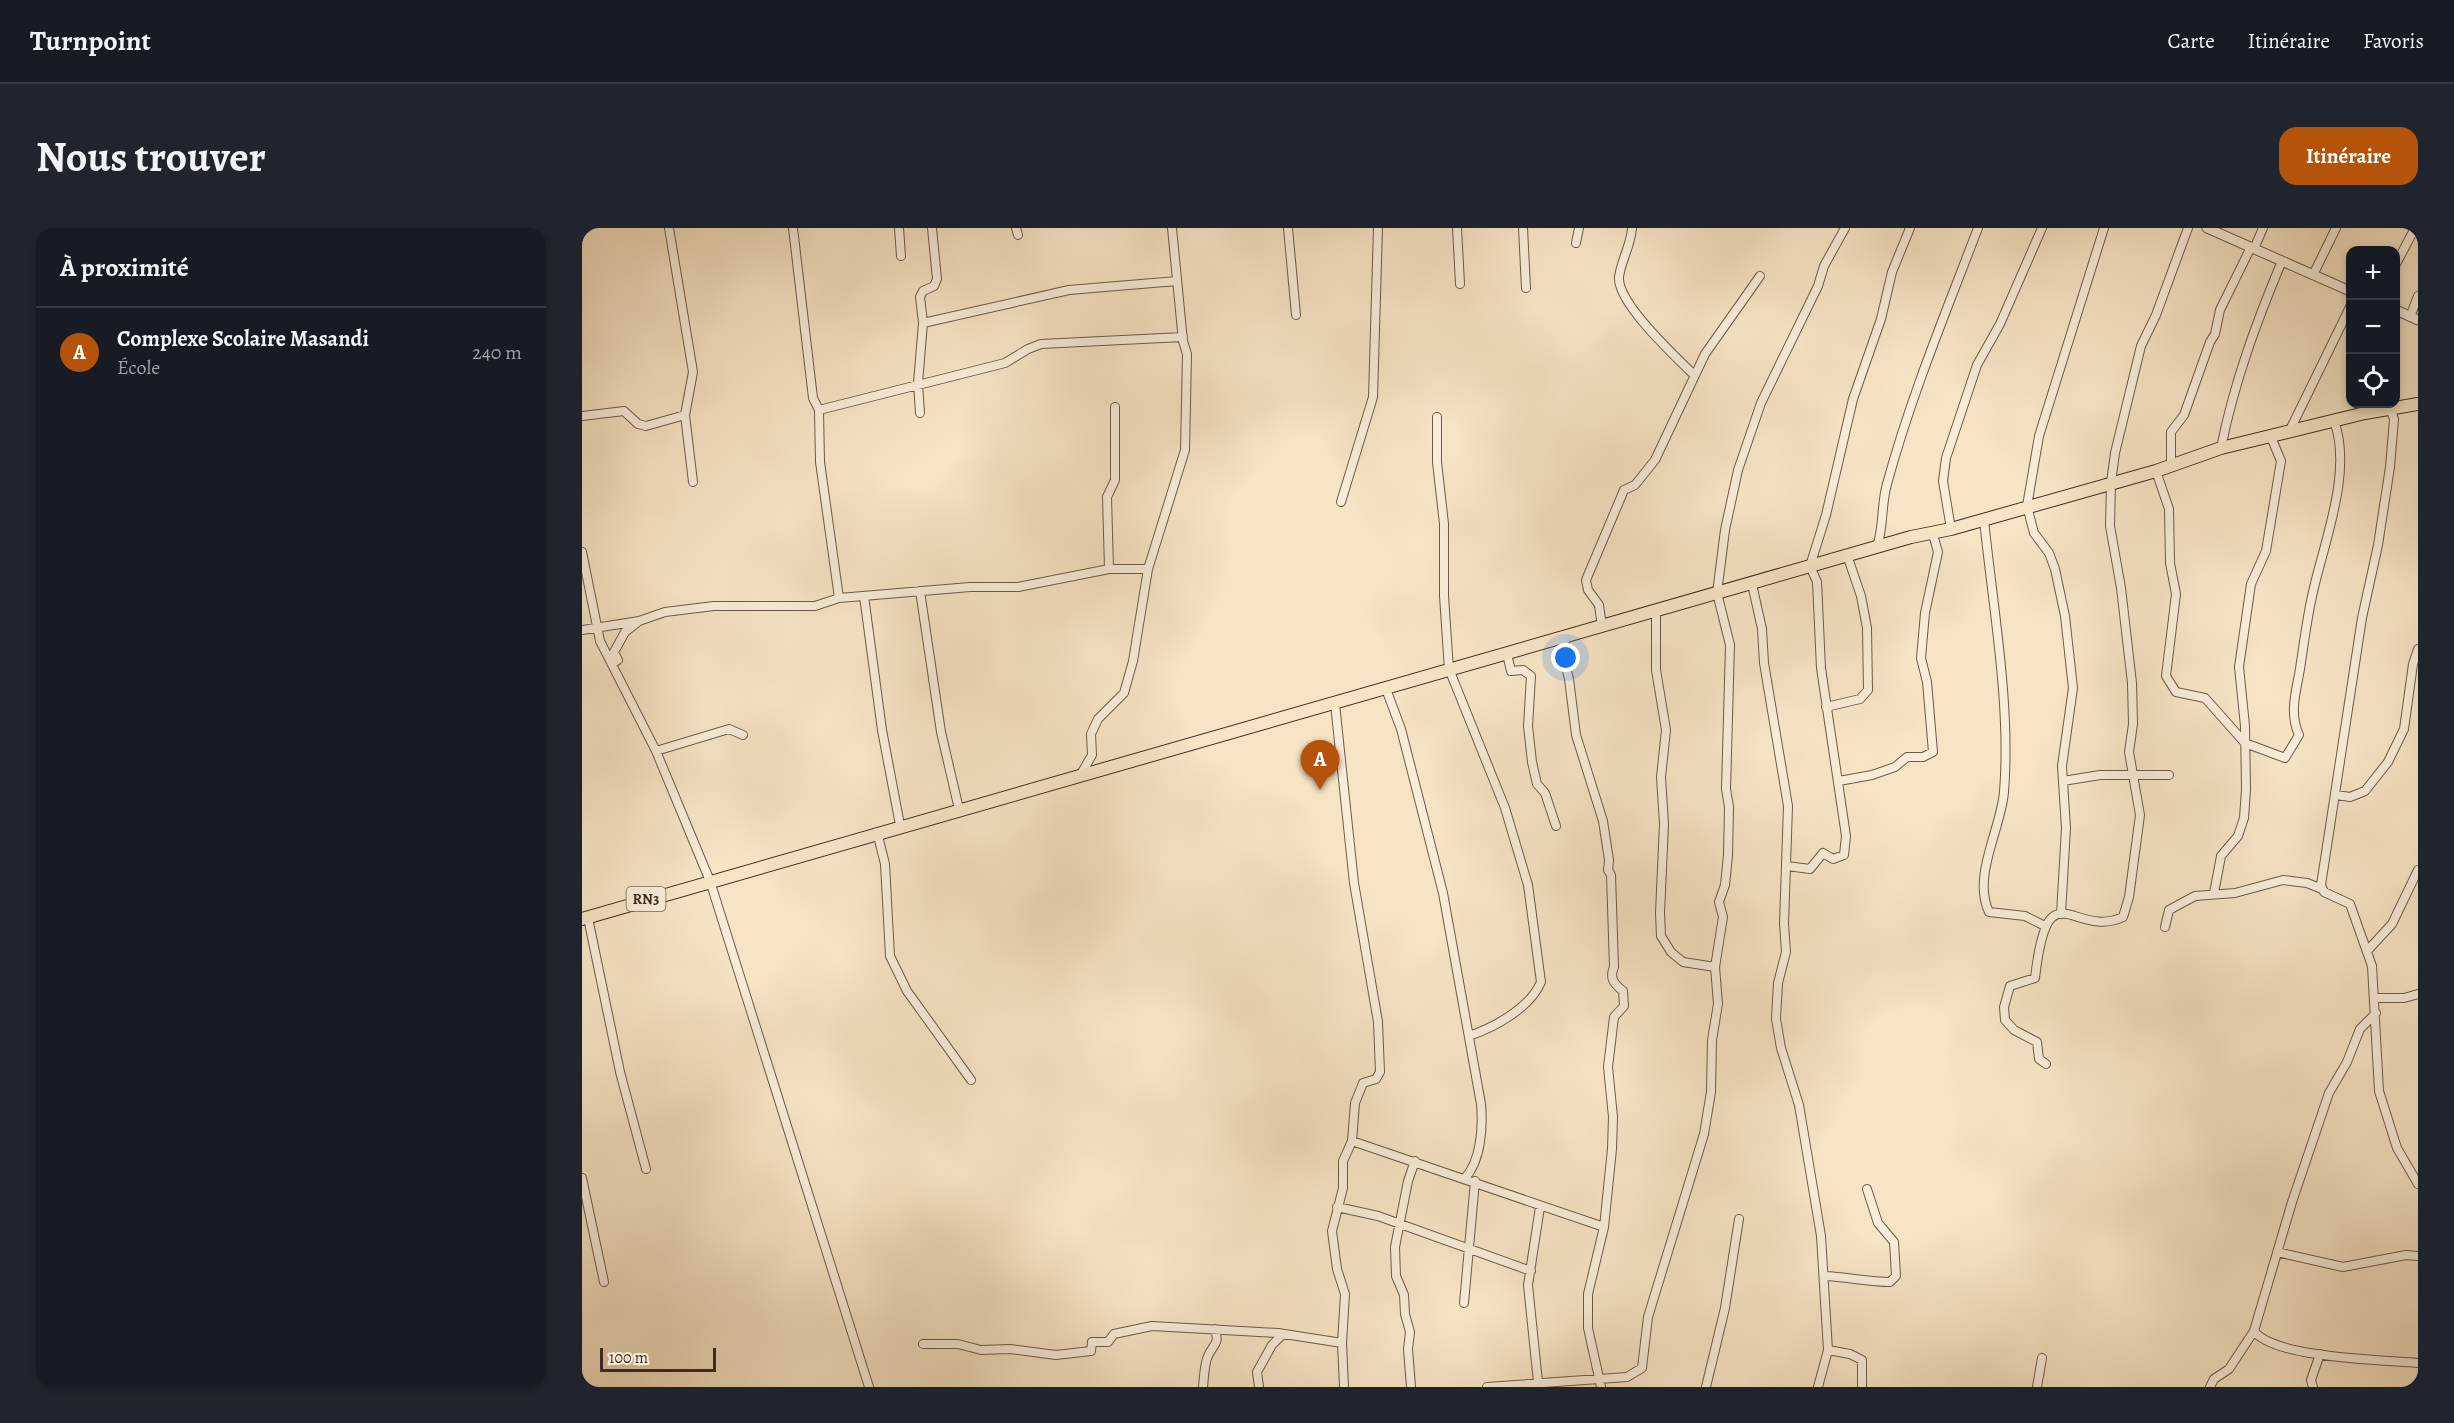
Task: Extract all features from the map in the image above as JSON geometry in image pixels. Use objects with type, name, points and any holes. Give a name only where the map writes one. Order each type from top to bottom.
[{"type":"highway","name":"RN3","points":[[2400,407],[2418,404]]},
{"type":"highway","name":"RN3","points":[[585,919],[595,914],[900,825],[1656,612],[1816,565],[1882,542],[1951,529],[2156,471],[2221,448],[2390,408]]},
{"type":"street","points":[[669,228],[693,372],[685,415],[693,482]]},
{"type":"street","points":[[792,228],[813,398],[819,410],[820,462],[839,598]]},
{"type":"street","points":[[899,228],[902,256]]},
{"type":"street","points":[[920,413],[918,383],[923,323],[921,293],[934,286],[937,279],[932,228]]},
{"type":"street","points":[[1081,774],[1092,755],[1091,734],[1098,719],[1124,693],[1133,661],[1148,569],[1185,450],[1186,354],[1172,228]]},
{"type":"street","points":[[1288,228],[1296,315]]},
{"type":"street","points":[[1341,502],[1373,397],[1378,228]]},
{"type":"street","points":[[1457,228],[1460,284]]},
{"type":"street","points":[[1522,228],[1526,288]]},
{"type":"street","points":[[1576,243],[1578,228]]},
{"type":"street","points":[[1632,228],[1619,279],[1623,291],[1634,310],[1668,351],[1694,375]]},
{"type":"street","points":[[1487,1387],[1598,1377],[1627,1377],[1642,1368],[1653,1298],[1704,1134],[1711,1092],[1713,1019],[1718,1004],[1715,967],[1723,917],[1719,902],[1725,885],[1729,807],[1726,779],[1730,645],[1717,593],[1725,530],[1738,470],[1761,403],[1818,286],[1824,266],[1845,228]]},
{"type":"street","points":[[1787,866],[1810,869],[1823,853],[1833,858],[1844,855],[1846,836],[1821,668],[1815,551],[1854,399],[1881,319],[1892,272],[1910,228]]},
{"type":"street","points":[[1882,542],[1881,508],[1886,485],[1915,394],[1978,228]]},
{"type":"street","points":[[1951,529],[1943,481],[1946,458],[1977,365],[2000,324],[2042,228]]},
{"type":"street","points":[[2061,914],[2066,828],[2063,757],[2073,688],[2065,616],[2055,569],[2049,553],[2034,533],[2027,506],[2039,436],[2104,228]]},
{"type":"street","points":[[2046,1064],[2039,1059],[2037,1042],[2014,1030],[2005,1020],[2004,1008],[2010,986],[2035,978],[2039,943],[2045,926],[2054,916],[2061,914],[2114,921],[2123,917],[2129,897],[2140,815],[2129,752],[2132,683],[2121,588],[2110,526],[2111,483],[2115,453],[2141,346],[2156,315],[2188,228]]},
{"type":"street","points":[[2207,228],[2346,289]]},
{"type":"street","points":[[2171,464],[2170,432],[2184,415],[2210,342],[2215,334],[2220,310],[2263,228]]},
{"type":"street","points":[[2313,274],[2336,228]]},
{"type":"street","points":[[2400,256],[2415,228]]},
{"type":"street","points":[[2221,448],[2233,390],[2255,325],[2282,261]]},
{"type":"street","points":[[1602,627],[1599,605],[1588,590],[1586,580],[1624,490],[1635,485],[1655,460],[1705,354],[1760,276]]},
{"type":"street","points":[[923,323],[1069,290],[1177,281]]},
{"type":"street","points":[[2400,312],[2414,318],[2418,296]]},
{"type":"street","points":[[2289,432],[2346,315]]},
{"type":"street","points":[[819,410],[918,383],[1005,363],[1041,344],[1183,337]]},
{"type":"street","points":[[1108,569],[1107,497],[1114,480],[1115,407]]},
{"type":"street","points":[[2322,889],[2323,861],[2336,795],[2362,618],[2390,467],[2394,419],[2390,408]]},
{"type":"street","points":[[582,417],[624,411],[638,423],[646,426],[685,415]]},
{"type":"street","points":[[1437,417],[1437,462],[1444,524],[1444,596],[1449,670],[1505,808],[1528,885],[1541,981],[1530,998],[1505,1018],[1490,1028],[1469,1036]]},
{"type":"street","points":[[2156,471],[2169,509],[2170,563],[2176,594],[2166,675],[2176,692],[2205,698],[2245,743],[2285,758],[2299,735],[2294,724],[2294,694],[2312,593],[2328,532],[2338,479],[2340,437],[2334,421]]},
{"type":"street","points":[[2214,893],[2221,856],[2238,836],[2244,818],[2245,743],[2239,667],[2251,584],[2266,551],[2282,461],[2271,437]]},
{"type":"street","points":[[1984,520],[1996,621],[2006,765],[1998,827],[1988,850],[1984,902],[1989,912],[2025,916],[2045,926]]},
{"type":"street","points":[[1839,781],[1872,775],[1895,767],[1907,758],[1923,757],[1933,752],[1922,658],[1925,613],[1938,552],[1932,531]]},
{"type":"street","points":[[1815,551],[1816,565]]},
{"type":"street","points":[[582,552],[595,627],[656,751],[710,881],[869,1387]]},
{"type":"street","points":[[1826,707],[1860,699],[1868,690],[1867,628],[1861,596],[1847,555]]},
{"type":"street","points":[[582,630],[639,621],[665,612],[714,606],[815,606],[839,598],[920,591],[1018,587],[1108,569],[1148,569]]},
{"type":"street","points":[[1752,584],[1762,629],[1764,663],[1788,806],[1784,924],[1786,952],[1778,983],[1776,1019],[1781,1048],[1799,1105],[1821,1236],[1828,1350],[1818,1387]]},
{"type":"street","points":[[920,591],[937,712],[959,809]]},
{"type":"street","points":[[864,596],[882,730],[900,825]]},
{"type":"street","points":[[1656,612],[1656,670],[1666,730],[1661,777],[1664,824],[1659,912],[1661,936],[1671,952],[1683,962],[1715,967]]},
{"type":"street","points":[[612,664],[618,660],[614,652],[618,642],[639,621]]},
{"type":"street","points":[[1566,637],[1562,651],[1569,679],[1576,735],[1603,821],[1613,894],[1611,929],[1614,967],[1611,974],[1614,984],[1623,991],[1624,1006],[1614,1017],[1608,1067],[1613,1117],[1604,1227],[1588,1294],[1588,1328],[1601,1387]]},
{"type":"street","points":[[1549,642],[1562,651]]},
{"type":"street","points":[[2336,795],[2350,797],[2365,791],[2388,762],[2404,729],[2413,664],[2418,649]]},
{"type":"street","points":[[1507,654],[1511,671],[1522,670],[1531,676],[1528,726],[1532,762],[1537,784],[1545,793],[1556,826]]},
{"type":"street","points":[[1386,689],[1401,729],[1443,893],[1469,1036],[1482,1119],[1474,1168],[1465,1178]]},
{"type":"street","points":[[1335,704],[1354,883],[1378,1023],[1380,1072],[1376,1079],[1363,1083],[1359,1088],[1355,1103],[1352,1141],[1343,1161],[1343,1188],[1332,1231],[1337,1269],[1345,1294],[1342,1343],[1344,1387]]},
{"type":"street","points":[[656,751],[729,729],[743,735]]},
{"type":"street","points":[[2063,781],[2100,775],[2169,775]]},
{"type":"street","points":[[878,832],[885,864],[890,956],[907,991],[971,1080]]},
{"type":"street","points":[[2368,950],[2392,924],[2418,870]]},
{"type":"street","points":[[2165,927],[2169,910],[2195,896],[2235,893],[2283,880],[2307,883],[2350,904],[2368,950],[2375,998],[2379,1091],[2397,1148],[2418,1184]]},
{"type":"street","points":[[585,919],[620,1072],[646,1169]]},
{"type":"street","points":[[2375,998],[2404,998],[2418,994]]},
{"type":"street","points":[[2210,1387],[2214,1379],[2229,1369],[2254,1331],[2292,1202],[2329,1093],[2347,1062],[2360,1029],[2376,1013]]},
{"type":"street","points":[[1352,1141],[1475,1181],[1540,1207],[1604,1227]]},
{"type":"street","points":[[1411,1387],[1408,1348],[1410,1332],[1405,1314],[1404,1295],[1396,1276],[1399,1225],[1408,1181],[1415,1161]]},
{"type":"street","points":[[582,1178],[604,1282]]},
{"type":"street","points":[[1464,1303],[1467,1248],[1475,1181]]},
{"type":"street","points":[[1825,1276],[1849,1276],[1880,1282],[1890,1282],[1896,1276],[1894,1242],[1878,1223],[1867,1189]]},
{"type":"street","points":[[1337,1207],[1378,1216],[1531,1271]]},
{"type":"street","points":[[1538,1382],[1529,1304],[1540,1207]]},
{"type":"street","points":[[1707,1387],[1725,1308],[1739,1219]]},
{"type":"street","points":[[2277,1252],[2343,1267],[2406,1255],[2418,1256]]},
{"type":"street","points":[[923,1344],[958,1344],[981,1350],[1010,1349],[1056,1355],[1091,1351],[1092,1342],[1108,1342],[1114,1334],[1152,1326],[1215,1329],[1342,1343]]},
{"type":"street","points":[[1203,1387],[1208,1355],[1216,1347],[1218,1339],[1215,1329]]},
{"type":"street","points":[[2254,1331],[2260,1340],[2320,1354],[2376,1362],[2418,1364]]},
{"type":"street","points":[[1259,1387],[1257,1372],[1272,1345],[1282,1335]]},
{"type":"street","points":[[1828,1350],[1850,1354],[1862,1360],[1862,1387]]},
{"type":"street","points":[[2313,1387],[2311,1380],[2320,1354]]},
{"type":"street","points":[[2037,1387],[2042,1358]]},
{"type":"place","name":"Complexe Scolaire Masandi","points":[[1320,790]]}]
